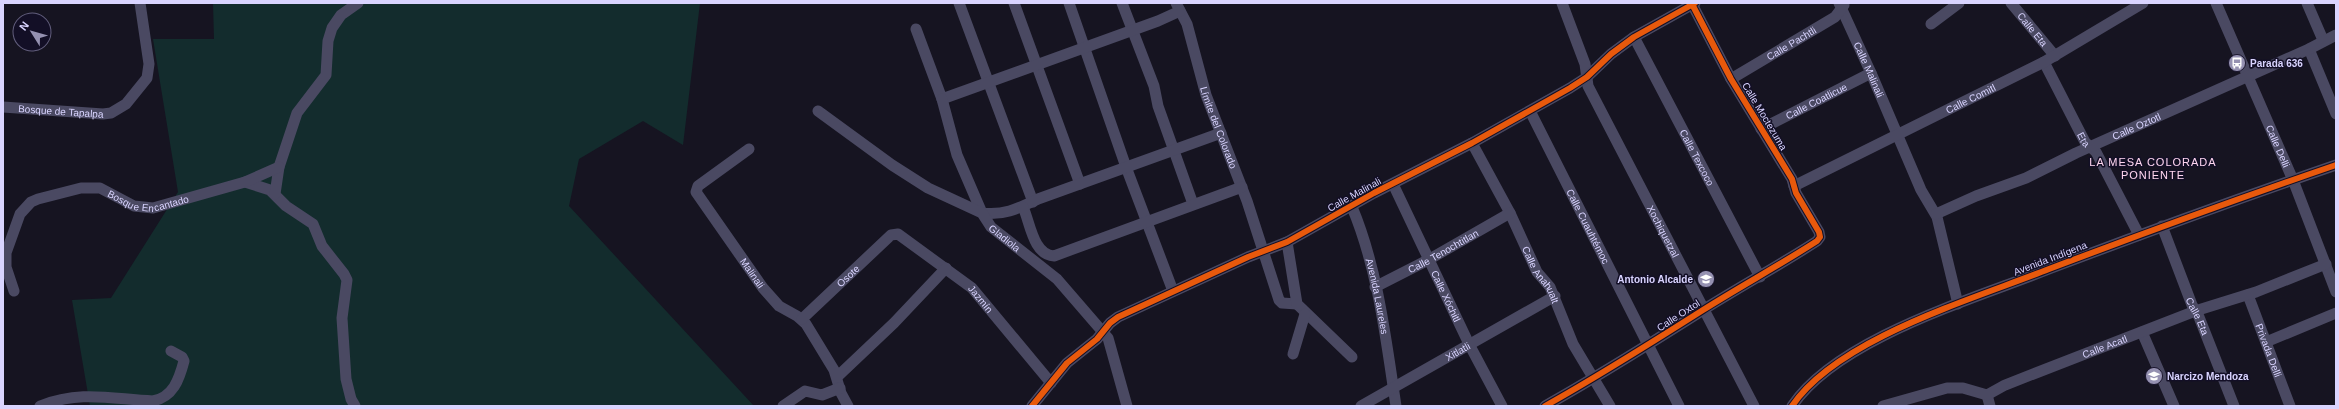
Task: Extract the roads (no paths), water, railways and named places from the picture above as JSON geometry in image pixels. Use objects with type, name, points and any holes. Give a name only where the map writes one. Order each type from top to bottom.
[{"type":"street","name":"Bosque de Tapalpa","points":[[3,108],[103,114],[111,113],[126,104],[144,84],[148,72],[140,3]]},
{"type":"street","points":[[275,194],[279,167],[297,113],[326,75],[328,42],[332,28],[341,15],[358,3]]},
{"type":"street","points":[[959,3],[988,82],[1028,204],[1037,243],[1050,256]]},
{"type":"street","points":[[1014,3],[1080,184]]},
{"type":"street","points":[[1070,3],[1126,167],[1173,291]]},
{"type":"street","points":[[1122,3],[1154,86],[1158,106],[1194,204]]},
{"type":"street","name":"Xochiquetzal","points":[[1562,3],[1585,64],[1588,86],[1754,406]]},
{"type":"street","points":[[1931,24],[1959,3]]},
{"type":"street","name":"Calle Eta","points":[[2011,3],[2055,56]]},
{"type":"street","name":"Calle Comitl","points":[[1794,186],[2044,62],[2142,3]]},
{"type":"street","name":"Calle Delli","points":[[2216,3],[2293,180],[2336,292]]},
{"type":"street","points":[[2307,3],[2324,40]]},
{"type":"street","name":"Calle Malinali","points":[[1032,406],[1067,363],[1118,317],[1263,251],[1287,242],[1472,143],[1587,77],[1611,54],[1634,37],[1693,4]]},
{"type":"street","name":"Calle Moctezuma","points":[[1693,4],[1731,79],[1792,179],[1794,186],[1820,237]]},
{"type":"street","name":"Calle Malinali","points":[[1842,5],[1926,202],[1936,214]]},
{"type":"street","name":"Calle Pachtli","points":[[1731,79],[1835,17],[1842,5]]},
{"type":"street","points":[[942,99],[1132,30],[1178,7]]},
{"type":"street","name":"Límite del Colorado","points":[[1178,7],[1187,24],[1202,83],[1242,187],[1279,301],[1297,304]]},
{"type":"street","name":"Gladiola","points":[[916,29],[942,99],[953,134],[957,155],[982,213],[991,227],[1058,280],[1103,331],[1110,343],[1127,406]]},
{"type":"street","name":"Calle Oztotl","points":[[1936,214],[1976,196],[2026,178],[2247,76],[2310,49],[2324,40],[2336,35]]},
{"type":"street","name":"Calle Texcoco","points":[[1634,37],[1760,277]]},
{"type":"street","points":[[2310,49],[2336,114]]},
{"type":"street","name":"Eta","points":[[2044,62],[2086,142],[2090,148],[2096,152],[2139,235]]},
{"type":"street","name":"Calle Coatlicue","points":[[1761,129],[1871,73]]},
{"type":"street","points":[[818,111],[892,165],[928,188],[970,210],[982,213],[1006,213],[1080,184],[1221,133]]},
{"type":"street","name":"Calle Cuauhtémoc","points":[[1530,111],[1679,406]]},
{"type":"street","name":"Calle Anahualt","points":[[1472,143],[1510,213],[1537,272],[1550,287],[1555,296],[1570,337],[1610,406]]},
{"type":"street","name":"Malinali","points":[[749,150],[698,186],[696,192],[762,288],[779,306],[802,319],[838,382],[848,406]]},
{"type":"street","name":"Avenida Indígena","points":[[1792,406],[1817,378],[1848,355],[1894,331],[1958,304],[2162,226],[2336,165]]},
{"type":"street","name":"Bosque Encantado","points":[[14,291],[6,267],[6,253],[20,214],[26,207],[38,198],[81,188],[100,188],[134,206],[147,209],[245,182],[279,167]]},
{"type":"street","points":[[245,182],[264,187],[275,194],[286,206],[313,224],[322,246],[346,278],[342,312],[343,341],[348,388],[356,406]]},
{"type":"street","name":"Calle Xóchitl","points":[[1393,184],[1469,344],[1502,406]]},
{"type":"street","points":[[1050,256],[1060,255],[1242,187]]},
{"type":"street","name":"Avenida Laureles","points":[[1352,207],[1364,241],[1376,287],[1396,406]]},
{"type":"street","name":"Calle Tenochtitlan","points":[[1376,287],[1428,260],[1510,213]]},
{"type":"street","points":[[1936,214],[1958,304]]},
{"type":"street","name":"Calle Eta","points":[[2162,226],[2234,406]]},
{"type":"street","name":"Osote","points":[[802,319],[895,234]]},
{"type":"street","name":"Jazmín","points":[[895,234],[960,277],[972,288],[1050,383]]},
{"type":"street","name":"Calle Oxtol","points":[[1545,406],[1649,346],[1704,310],[1817,241],[1820,237]]},
{"type":"street","points":[[1287,242],[1297,304],[1305,314],[1352,357]]},
{"type":"street","points":[[1042,268],[1050,256]]},
{"type":"street","name":"Calle Acatl","points":[[1882,406],[1947,388],[1963,388],[1988,401],[2005,385],[2195,311],[2248,295],[2326,264]]},
{"type":"street","points":[[783,406],[805,391],[822,396],[838,382],[946,268]]},
{"type":"street","name":"Privada Delli","points":[[2248,295],[2290,406]]},
{"type":"street","name":"Xitlatli","points":[[1360,406],[1555,296]]},
{"type":"street","points":[[1294,354],[1305,314]]},
{"type":"street","points":[[2266,342],[2336,314]]},
{"type":"street","points":[[2142,332],[2174,406]]},
{"type":"street","points":[[40,406],[65,398],[86,396],[149,401],[162,399],[167,396],[175,386],[184,361],[182,357],[171,351]]},
{"type":"place","name":"Parada 636","points":[[2237,63]]},
{"type":"place","name":"Antonio Alcalde","points":[[1706,279]]},
{"type":"place","name":"Narcizo Mendoza","points":[[2154,376]]},
{"type":"district","name":"LA MESA COLORADA PONIENTE","points":[[2153,168]]}]
